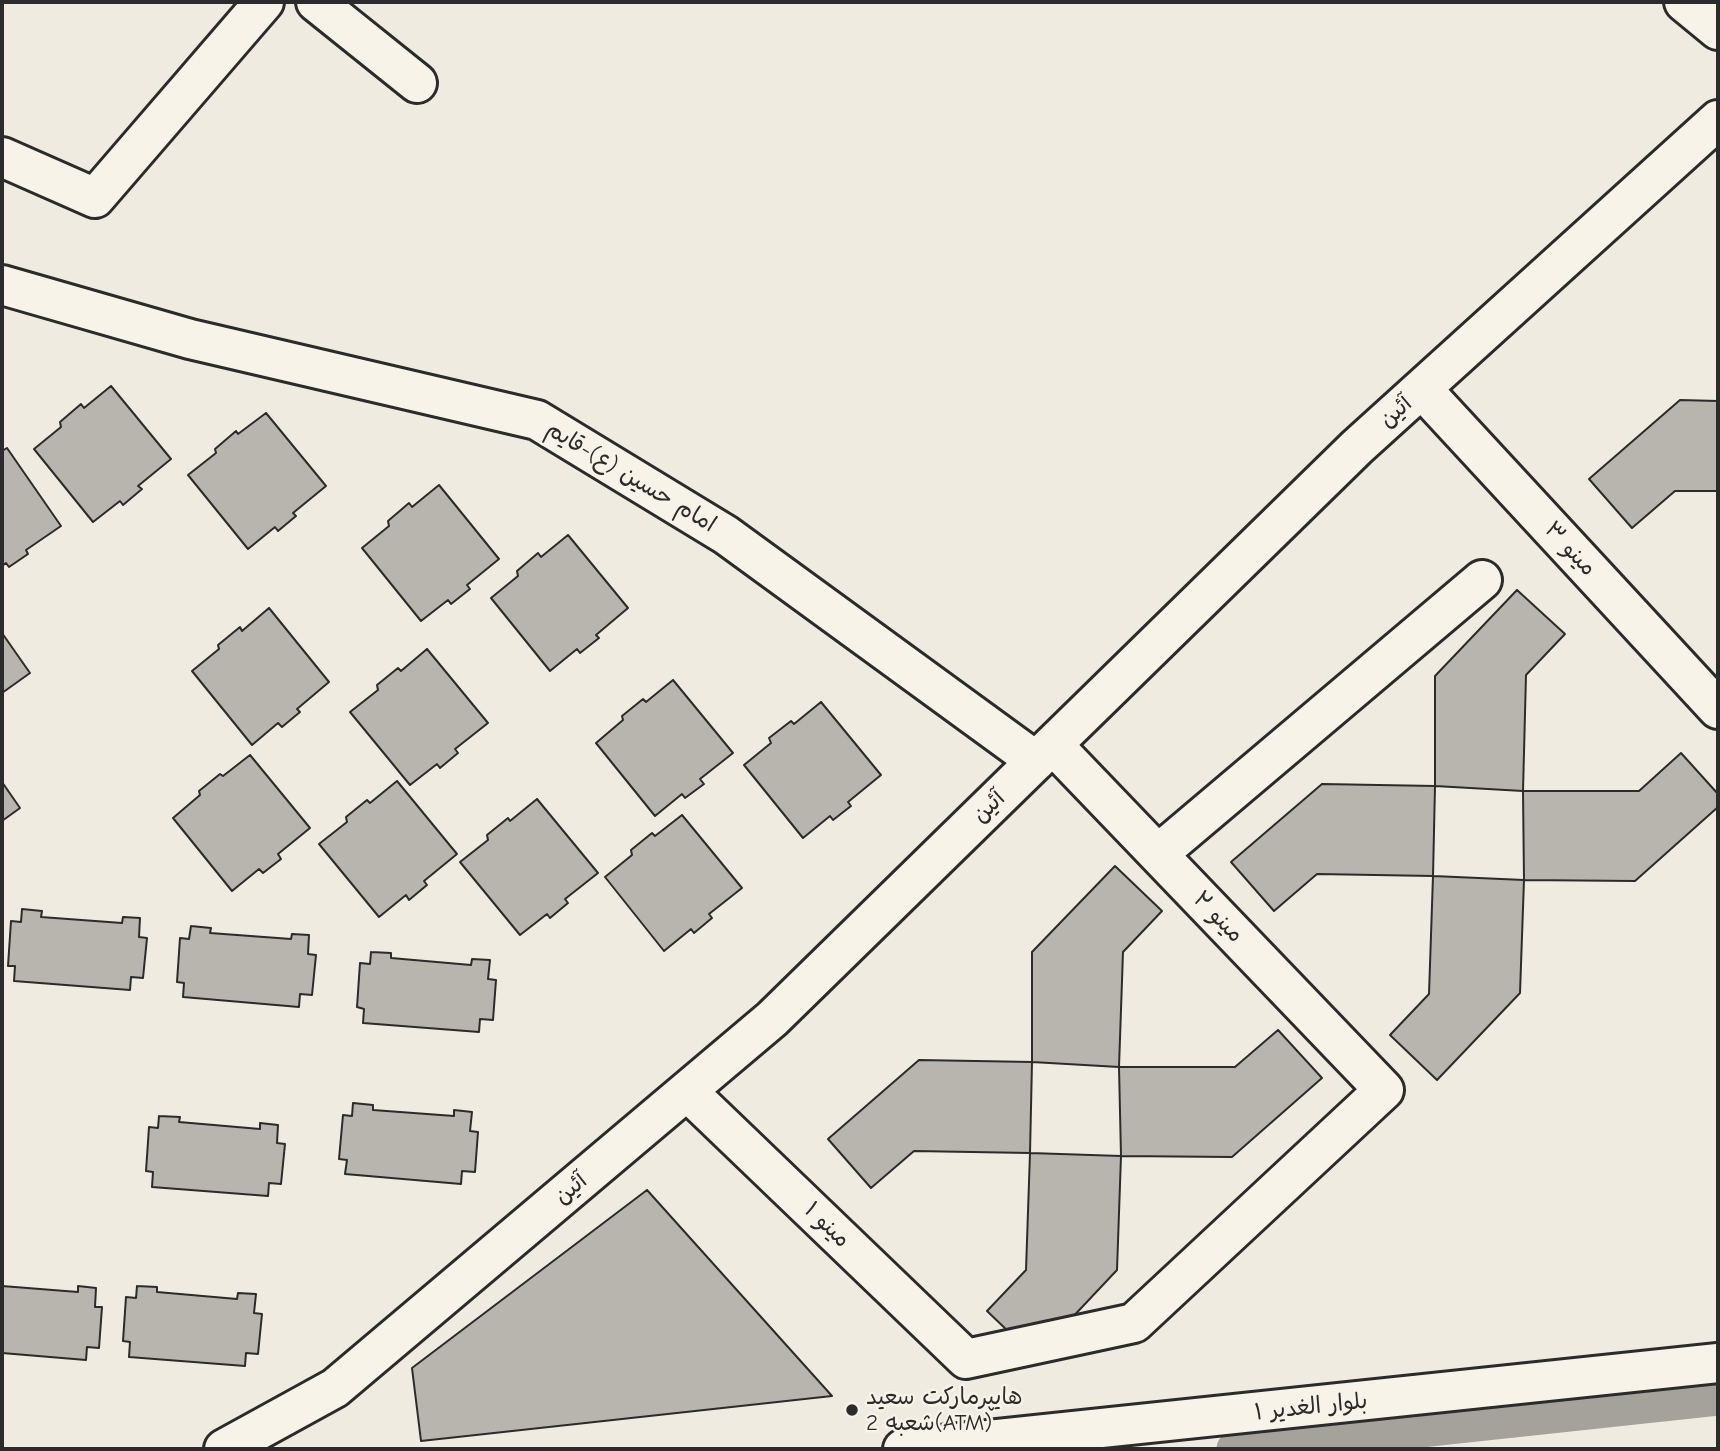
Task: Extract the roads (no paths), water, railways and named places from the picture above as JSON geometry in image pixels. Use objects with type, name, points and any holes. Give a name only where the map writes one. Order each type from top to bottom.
[{"type":"street","points":[[2,157],[95,198],[264,2]]},
{"type":"street","points":[[316,2],[417,83]]},
{"type":"street","points":[[1684,2],[1718,30]]},
{"type":"street","name":"آئین","points":[[224,1449],[335,1388],[772,1019],[1347,457],[1718,120]]},
{"type":"street","name":"امام حسین (ع)-قایم","points":[[2,285],[190,339],[537,420],[726,534],[1044,753]]},
{"type":"street","name":"مینو ۳","points":[[1422,389],[1718,709]]},
{"type":"street","points":[[1158,854],[1482,580]]},
{"type":"street","name":"مینو ۲","points":[[967,1359],[1134,1322],[1384,1090],[1158,854],[1044,753]]},
{"type":"street","name":"مینو ۱","points":[[687,1091],[967,1359]]},
{"type":"street","name":"بلوار الغدیر ۱","points":[[903,1449],[1718,1363]]},
{"type":"waterway","points":[[1235,1449],[1718,1397]]},
{"type":"place","name":"هایپرمارکت سعید شعبه 2(ATM)","points":[[852,1410]]}]
